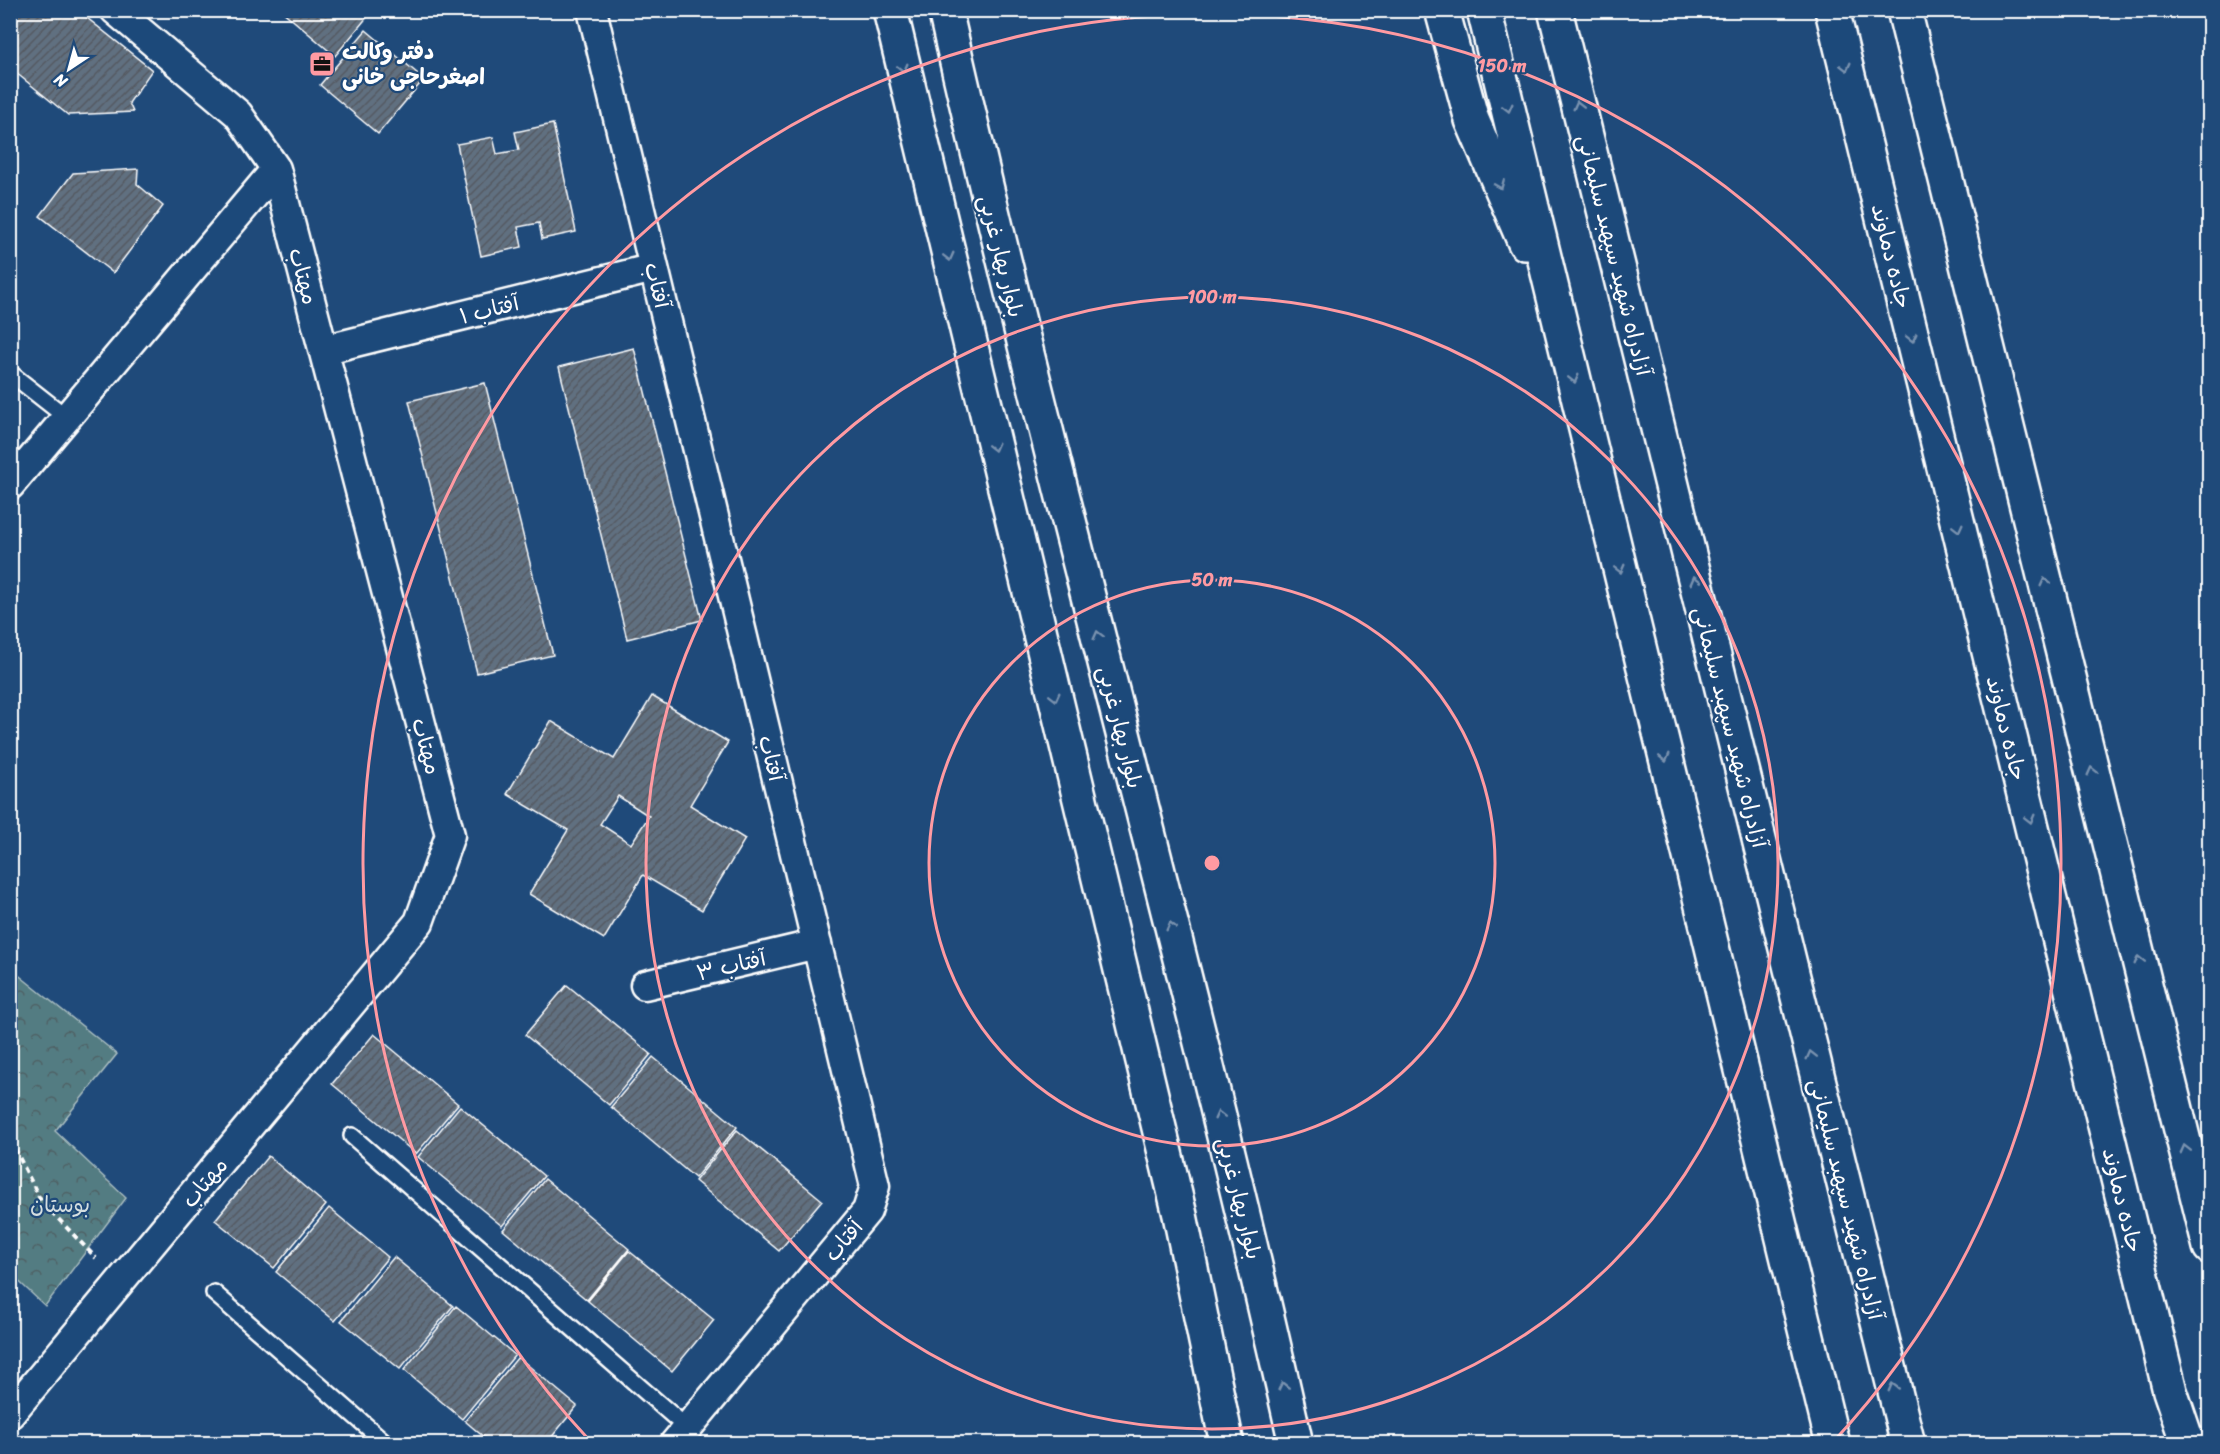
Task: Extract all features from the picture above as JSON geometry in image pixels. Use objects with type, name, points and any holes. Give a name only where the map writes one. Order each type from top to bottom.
[{"type":"main road","points":[[890,10],[1180,1215],[1227,1443]]},
{"type":"main road","name":"بلوار بهار غربی","points":[[945,10],[995,231],[1243,1207],[1296,1443]]},
{"type":"main road","points":[[1442,10],[1472,120],[1561,328]]},
{"type":"main road","points":[[1484,10],[1833,1443]]},
{"type":"main road","name":"آزادراه شهید سپهبد سلیمانی","points":[[1555,10],[1908,1443]]},
{"type":"main road","name":"جاده دماوند","points":[[1832,10],[2170,1390],[2188,1443]]},
{"type":"main road","points":[[1904,10],[2210,1247]]},
{"type":"street","name":"مهتاب","points":[[10,1414],[419,922],[450,835],[276,169],[238,114],[115,10]]},
{"type":"street","name":"آفتاب","points":[[592,10],[874,1186],[867,1211],[680,1436]]},
{"type":"street","points":[[10,484],[276,169]]},
{"type":"street","name":"آفتاب ۱","points":[[323,350],[654,268]]},
{"type":"street","name":"آفتاب ۳","points":[[645,985],[817,944]]},
{"type":"lane","points":[[10,373],[66,417]]},
{"type":"lane","points":[[352,1136],[680,1436]]},
{"type":"lane","points":[[213,1293],[387,1443]]},
{"type":"path","points":[[10,1139],[41,1201],[120,1283]]},
{"type":"green space","name":"بوستان","points":[[11,969],[117,1054],[55,1131],[126,1198],[45,1306],[11,1274]]},
{"type":"building","points":[[10,10],[77,10],[152,70],[129,103],[133,112],[68,115],[10,68]]},
{"type":"building","points":[[281,10],[373,10],[335,56]]},
{"type":"building","points":[[366,30],[424,79],[378,134],[320,85]]},
{"type":"building","points":[[553,124],[576,232],[542,239],[539,223],[518,227],[522,247],[481,256],[457,144],[493,137],[497,154],[519,150],[515,132]]},
{"type":"building","points":[[138,169],[137,184],[163,206],[113,273],[40,216],[73,173]]},
{"type":"building","points":[[634,348],[702,620],[627,639],[559,367]]},
{"type":"building","points":[[485,383],[553,655],[477,673],[409,401]]},
{"type":"building","points":[[652,696],[728,742],[690,805],[745,839],[702,910],[643,875],[604,939],[529,894],[568,830],[507,794],[551,721],[614,759]],"holes":[[[618,796],[649,816],[631,844],[600,824]]]},
{"type":"building","points":[[567,985],[651,1054],[609,1105],[525,1035]]},
{"type":"building","points":[[374,1034],[458,1104],[416,1154],[332,1084]]},
{"type":"building","points":[[653,1057],[737,1127],[695,1178],[611,1107]]},
{"type":"building","points":[[460,1106],[544,1176],[502,1226],[418,1157]]},
{"type":"building","points":[[737,1130],[822,1200],[779,1251],[695,1181]]},
{"type":"building","points":[[268,1156],[326,1205],[274,1268],[215,1220]]},
{"type":"building","points":[[545,1179],[629,1249],[587,1300],[503,1230]]},
{"type":"building","points":[[329,1208],[388,1257],[335,1321],[276,1272]]},
{"type":"building","points":[[629,1251],[714,1320],[672,1371],[588,1301]]},
{"type":"building","points":[[394,1257],[453,1306],[400,1369],[341,1321]]},
{"type":"building","points":[[456,1306],[515,1355],[462,1419],[404,1370]]},
{"type":"building","points":[[518,1357],[577,1406],[546,1444],[492,1444],[465,1421]]},
{"type":"place","name":"دفتر وکالت اصغرحاجی خانی","points":[[322,64]]}]
